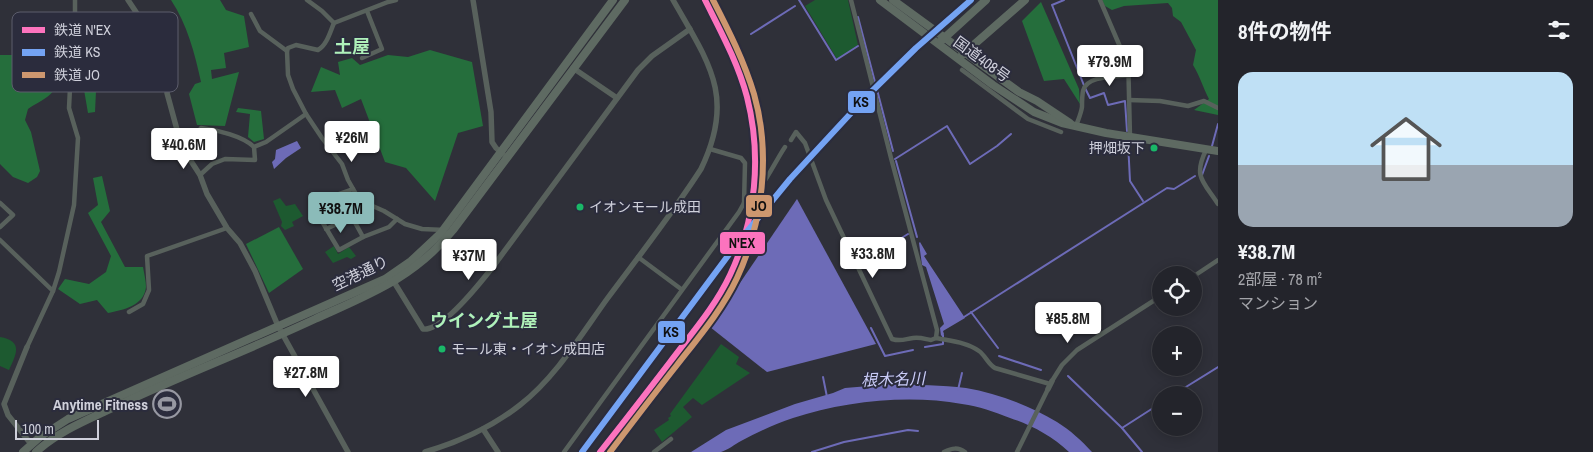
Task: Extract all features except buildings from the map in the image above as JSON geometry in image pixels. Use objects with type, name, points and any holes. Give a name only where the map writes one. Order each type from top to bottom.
[{"type":"highway","name":"空港通り","points":[[23,452],[57,424],[385,279],[423,252],[447,232],[500,152],[613,0]]},
{"type":"highway","name":"空港通り","points":[[36,452],[59,434],[86,421],[394,282],[424,260],[508,158],[624,0]]},
{"type":"highway","name":"国道408号","points":[[880,0],[993,85],[1034,112],[1062,123],[1106,133],[1218,152]]},
{"type":"highway","name":"国道408号","points":[[893,0],[1019,92],[1076,126]]},
{"type":"highway","points":[[938,44],[986,0]]},
{"type":"highway","points":[[958,59],[1025,0]]},
{"type":"street","points":[[128,0],[136,12]]},
{"type":"street","points":[[307,0],[334,23]]},
{"type":"street","points":[[396,0],[387,1],[367,11],[334,23],[321,49],[316,50],[296,45],[288,48],[289,80],[306,114],[342,164],[356,194],[368,204],[405,224],[422,229],[447,232]]},
{"type":"street","points":[[473,0],[491,112],[492,142],[508,158]]},
{"type":"street","points":[[425,452],[467,437],[483,429],[521,404],[549,378],[701,169],[714,135],[718,101],[711,70],[673,0]]},
{"type":"street","points":[[850,0],[888,149],[941,339]]},
{"type":"street","points":[[1100,0],[1121,49],[1128,54],[1130,137]]},
{"type":"street","points":[[362,58],[382,49],[367,11]]},
{"type":"street","points":[[252,14],[260,31],[287,51]]},
{"type":"street","points":[[394,282],[423,329],[429,329],[442,321],[481,283],[638,70],[652,56],[690,30]]},
{"type":"street","points":[[573,68],[616,98]]},
{"type":"street","points":[[962,70],[1028,119],[1062,132]]},
{"type":"street","points":[[1076,126],[1082,108],[1084,87],[1091,81],[1098,79],[1129,75]]},
{"type":"street","points":[[31,444],[8,415],[4,404],[60,272],[74,205],[78,138],[70,108],[70,92]]},
{"type":"street","points":[[168,92],[179,137],[178,141],[200,175],[227,228],[240,243],[282,334],[348,452]]},
{"type":"street","points":[[1129,100],[1160,101],[1188,106],[1204,101],[1218,108]]},
{"type":"street","points":[[254,147],[266,142],[306,114]]},
{"type":"street","points":[[178,141],[197,134],[202,128],[216,130],[250,142],[254,147],[255,160],[225,159],[212,164],[200,175]]},
{"type":"street","points":[[791,140],[796,132],[805,143],[826,200],[890,337],[898,341],[917,337],[965,344],[979,351],[990,365],[995,368],[1050,385]]},
{"type":"street","points":[[564,452],[744,203],[759,188],[785,147]]},
{"type":"street","points":[[710,149],[741,158],[745,163],[744,203]]},
{"type":"street","points":[[1206,150],[1199,172],[1200,178],[1218,204]]},
{"type":"street","points":[[353,189],[336,195],[314,208],[339,250],[363,237],[389,228],[397,219]]},
{"type":"street","points":[[0,203],[13,215],[0,227]]},
{"type":"street","points":[[326,229],[352,217],[363,237]]},
{"type":"street","points":[[129,312],[143,304],[149,290],[147,256],[227,228]]},
{"type":"street","points":[[0,240],[53,291]]},
{"type":"street","points":[[638,257],[681,290]]},
{"type":"street","points":[[1202,271],[1218,260]]},
{"type":"street","points":[[1017,452],[1062,365],[1077,350],[1152,302]]},
{"type":"street","points":[[483,429],[498,452]]},
{"type":"street","points":[[654,452],[671,439]]},
{"type":"street","points":[[944,452],[958,449],[965,452]]},
{"type":"green space","points":[[171,0],[220,0],[226,10],[244,16],[249,47],[224,53],[226,68],[211,70],[212,79],[239,72],[225,126],[197,125],[189,94],[195,84],[201,82],[190,40],[182,19]]},
{"type":"green space","points":[[815,0],[848,0],[858,45],[837,59],[805,6]]},
{"type":"green space","points":[[1102,0],[1218,0],[1218,115],[1194,110],[1209,99],[1193,65],[1196,50],[1181,22],[1173,16],[1172,8],[1168,3],[1124,6],[1112,10],[1105,6]]},
{"type":"green space","points":[[1041,2],[1079,89],[1080,104],[1064,79],[1044,81],[1022,21]]},
{"type":"green space","points":[[430,50],[472,62],[483,126],[458,133],[435,201],[406,168],[385,162],[361,99],[342,108],[335,90],[311,92],[321,67],[340,75],[338,62],[352,58],[360,65],[388,55],[408,57]]},
{"type":"green space","points":[[0,55],[12,55],[12,92],[53,92],[28,109],[25,120],[31,132],[40,171],[37,177],[28,183],[13,177],[0,164]]},
{"type":"green space","points":[[84,92],[96,92],[95,112],[88,113]]},
{"type":"green space","points":[[238,108],[261,111],[264,139],[254,142],[248,137],[250,114],[236,112]]},
{"type":"green space","points":[[102,176],[110,211],[101,222],[125,267],[143,267],[146,285],[141,299],[137,303],[108,313],[97,300],[80,304],[58,289],[65,279],[89,284],[106,272],[111,256],[88,213],[98,205],[93,178]]},
{"type":"green space","points":[[280,198],[286,206],[295,204],[303,216],[292,222],[294,226],[285,230],[281,226],[282,222],[273,201]]},
{"type":"green space","points":[[279,227],[303,269],[269,293],[246,244]]},
{"type":"green space","points":[[334,246],[338,254],[349,247],[356,256],[351,259],[347,257],[333,263],[325,252]]},
{"type":"green space","points":[[0,337],[8,339],[15,345],[16,354],[9,370],[0,366]]},
{"type":"green space","points":[[721,344],[739,357],[736,364],[750,373],[702,405],[693,398],[683,407],[692,417],[662,442],[654,430],[669,420],[670,414]]},
{"type":"shaded area","points":[[297,141],[301,148],[274,169],[272,162],[275,159],[276,150]]},
{"type":"shaded area","points":[[797,199],[876,344],[767,372],[710,327]]},
{"type":"shaded area","points":[[920,242],[927,254],[924,256],[965,318],[943,331],[944,334],[941,336],[940,328],[944,324],[926,267],[922,265]]},
{"type":"shaded area","points":[[893,384],[966,388],[1001,397],[1025,406],[1057,422],[1076,436],[1092,452],[1069,452],[1056,441],[1033,428],[992,411],[942,401],[899,400],[855,403],[813,412],[773,426],[721,452],[691,452],[726,430],[795,404],[845,388]]},
{"type":"waterway","points":[[799,0],[836,60],[858,46]]},
{"type":"waterway","points":[[1064,0],[1052,5],[1085,88],[1090,98],[1104,93],[1108,105],[1125,101],[1127,131]]},
{"type":"waterway","points":[[751,34],[795,6]]},
{"type":"waterway","points":[[858,17],[893,151]]},
{"type":"waterway","points":[[1212,146],[1218,124]]},
{"type":"waterway","points":[[895,159],[947,126],[970,164],[1011,134]]},
{"type":"waterway","points":[[1128,142],[1130,181],[1143,201]]},
{"type":"waterway","points":[[1202,175],[1209,156]]},
{"type":"waterway","points":[[896,161],[917,237]]},
{"type":"waterway","points":[[964,317],[1167,188],[1174,189],[1195,176]]},
{"type":"waterway","points":[[862,268],[869,258],[908,234]]},
{"type":"waterway","points":[[971,312],[998,348]]},
{"type":"waterway","points":[[871,328],[885,356],[913,350]]},
{"type":"waterway","points":[[925,347],[943,344],[943,335]]},
{"type":"waterway","points":[[999,356],[1041,370]]},
{"type":"waterway","points":[[1187,386],[1218,367]]},
{"type":"waterway","points":[[958,390],[962,373]]},
{"type":"waterway","points":[[1068,376],[1122,428],[1142,452]]},
{"type":"waterway","points":[[823,377],[827,397]]},
{"type":"waterway","points":[[1122,428],[1152,409]]},
{"type":"waterway","points":[[812,452],[844,442],[908,430],[918,431]]},
{"type":"rail line","name":"N'EX","points":[[600,452],[710,309],[730,275],[746,232],[754,188],[755,165],[752,119],[739,72],[705,0]]},
{"type":"rail line","name":"JO","points":[[610,452],[717,312],[737,278],[753,234],[762,188],[762,140],[759,117],[746,70],[713,0]]},
{"type":"rail line","name":"KS","points":[[582,452],[736,245],[790,179],[864,99],[916,48],[971,0]]},
{"type":"place","name":"押畑坂下","points":[[1154,148]]},
{"type":"place","name":"イオンモール成田","points":[[580,207]]},
{"type":"place","name":"モール東・イオン成田店","points":[[442,349]]},
{"type":"place","name":"Anytime Fitness","points":[[167,404]]},
{"type":"district","name":"土屋","points":[[352,46]]},
{"type":"district","name":"ウイング土屋","points":[[484,320]]},
{"type":"water label","name":"根木名川","points":[[893,379]]}]
